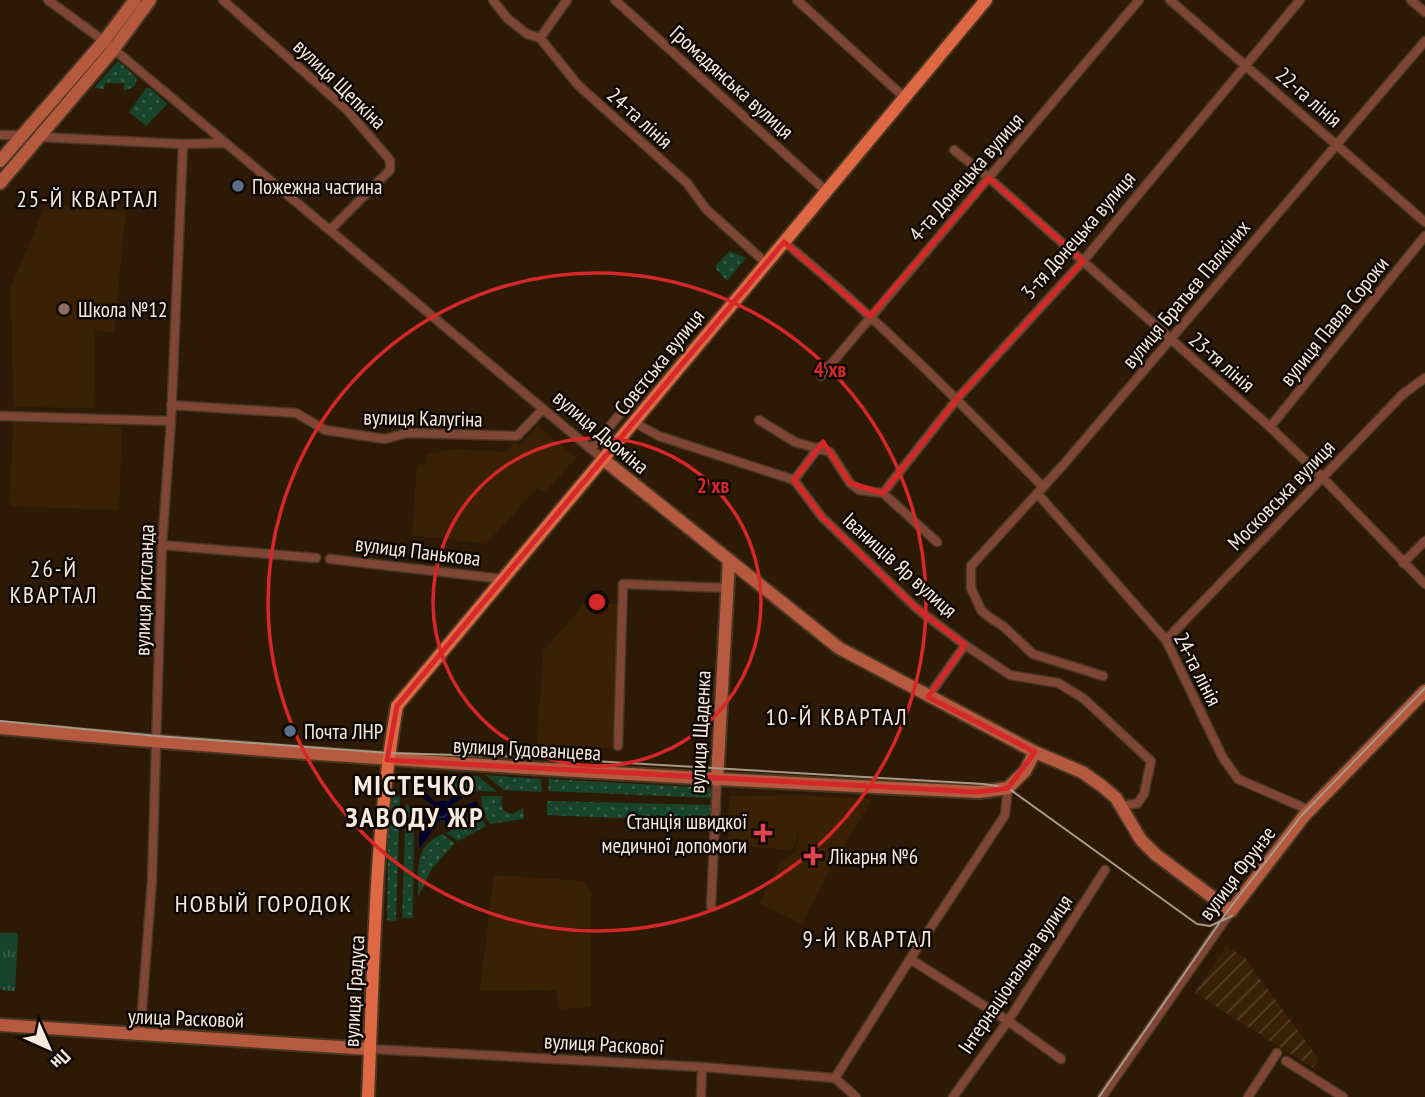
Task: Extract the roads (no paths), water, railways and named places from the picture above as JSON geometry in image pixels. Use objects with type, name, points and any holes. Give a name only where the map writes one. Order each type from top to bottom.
[{"type":"main road","name":"Совєтська вулиця","points":[[387,760],[397,706],[986,0]]},
{"type":"main road","name":"вулиця Градуса","points":[[368,1097],[380,838],[387,760]]},
{"type":"street","name":"вулиця Дьоміна","points":[[48,0],[109,46],[604,460],[839,648],[1035,752],[1082,772],[1116,797],[1141,840],[1155,854],[1231,911]]},
{"type":"street","points":[[0,183],[109,46],[135,0]]},
{"type":"street","points":[[0,161],[150,0]]},
{"type":"street","name":"вулиця Щепкіна","points":[[223,0],[347,110],[390,160],[390,170],[330,230]]},
{"type":"street","name":"24-та лінія","points":[[492,0],[507,18],[527,34],[540,38],[578,85],[687,183],[706,209],[766,263]]},
{"type":"street","points":[[540,38],[567,0]]},
{"type":"street","name":"Громадянська вулиця","points":[[615,0],[827,191]]},
{"type":"street","points":[[797,0],[904,97]]},
{"type":"street","name":"4-та Донецька вулиця","points":[[821,376],[1139,0]]},
{"type":"street","name":"22-га лінія","points":[[1170,0],[1425,222]]},
{"type":"street","name":"3-тя Донецька вулиця","points":[[883,494],[957,399],[1083,261],[1300,0]]},
{"type":"street","points":[[1411,0],[1425,12]]},
{"type":"street","name":"вулиця Братьєв Палкіних","points":[[1103,676],[1033,654],[1003,625],[981,610],[971,588],[971,566],[1064,464],[1425,41]]},
{"type":"street","points":[[0,135],[183,144],[225,143]]},
{"type":"street","name":"вулиця Ритсланда","points":[[140,1036],[152,880],[162,545],[171,421],[183,144]]},
{"type":"street","name":"23-тя лінія","points":[[954,150],[1270,427],[1425,584]]},
{"type":"street","name":"вулиця Павла Сороки","points":[[1270,427],[1425,236]]},
{"type":"street","name":"24-та лінія","points":[[784,242],[870,316],[957,399],[1040,489],[1166,640],[1223,758],[1238,779],[1309,810]]},
{"type":"street","name":"Московська вулиця","points":[[1166,640],[1321,476],[1403,394],[1425,377]]},
{"type":"street","name":"вулиця Калугіна","points":[[171,405],[296,414],[325,430],[384,439],[408,433],[516,436],[542,409]]},
{"type":"street","points":[[591,449],[620,414]]},
{"type":"street","points":[[0,416],[171,421]]},
{"type":"street","points":[[759,420],[795,442],[830,452],[850,483],[859,490],[883,494],[937,542]]},
{"type":"street","points":[[635,423],[659,436],[794,480],[819,447]]},
{"type":"street","name":"Іванищів Яр вулиця","points":[[794,480],[822,517],[906,599],[965,645],[1010,675],[1058,683],[1079,696],[1151,761],[1144,794],[1138,803],[1122,806]]},
{"type":"street","points":[[1403,563],[1425,541]]},
{"type":"street","points":[[162,545],[317,558]]},
{"type":"street","name":"вулиця Панькова","points":[[330,559],[503,579]]},
{"type":"street","name":"вулиця Щаденка","points":[[711,906],[729,560]]},
{"type":"street","points":[[618,747],[623,584],[727,589]]},
{"type":"street","points":[[928,697],[965,645]]},
{"type":"street","name":"вулиця Фрунзе","points":[[1102,1097],[1231,911],[1309,810],[1425,691]]},
{"type":"street","name":"вулиця Гудованцева","points":[[0,728],[387,760],[717,780],[979,792],[1008,788]]},
{"type":"street","points":[[856,1097],[835,1078],[1005,815],[1008,788],[1024,771],[1035,752]]},
{"type":"street","name":"Інтернаціональна вулиця","points":[[953,1097],[1007,1021],[1105,870]]},
{"type":"street","points":[[910,959],[1061,1059]]},
{"type":"street","name":"улица Расковой","points":[[0,1026],[140,1036],[263,1040],[370,1049]]},
{"type":"street","name":"вулиця Раскової","points":[[370,1049],[702,1067],[835,1078]]},
{"type":"street","points":[[1248,1097],[1277,1053]]},
{"type":"street","points":[[1286,1061],[1343,1097]]},
{"type":"street","points":[[701,1097],[702,1067]]},
{"type":"water","points":[[420,786],[436,803],[441,800],[449,802],[452,794],[464,796],[450,807],[452,810],[477,801],[479,812],[452,813],[450,816],[457,819],[449,826],[445,826],[445,820],[440,820],[419,849],[419,833],[437,819],[435,817],[425,821],[425,806],[434,806],[415,792]]},
{"type":"tram line","points":[[1099,1097],[1229,909],[1302,815],[1425,688]]},
{"type":"tram line","points":[[0,721],[389,753],[525,757],[984,784],[1008,788],[1197,924],[1210,926],[1232,916]]},
{"type":"place","name":"Пожежна частина","points":[[238,186]]},
{"type":"place","name":"Школа №12","points":[[64,309]]},
{"type":"place","name":"Почта ЛНР","points":[[290,731]]},
{"type":"place","name":"Станція швидкої медичної допомоги","points":[[763,833]]},
{"type":"place","name":"Лікарня №6","points":[[813,856]]},
{"type":"district","name":"25-Й КВАРТАЛ","points":[[88,198]]},
{"type":"district","name":"26-Й КВАРТАЛ","points":[[54,581]]},
{"type":"district","name":"10-Й КВАРТАЛ","points":[[837,716]]},
{"type":"district","name":"МІСТЕЧКО ЗАВОДУ ЖР","points":[[415,800]]},
{"type":"district","name":"НОВЫЙ ГОРОДОК","points":[[264,903]]},
{"type":"district","name":"9-Й КВАРТАЛ","points":[[868,938]]}]
